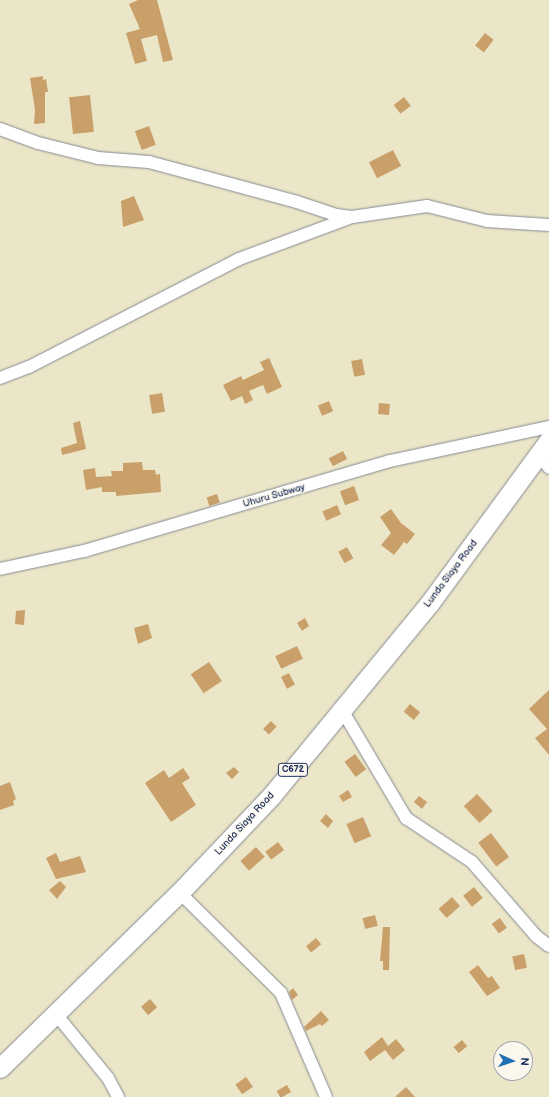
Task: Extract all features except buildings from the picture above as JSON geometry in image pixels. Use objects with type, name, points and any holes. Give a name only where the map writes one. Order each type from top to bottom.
[{"type":"main road","name":"Lunda Siaya Road","points":[[0,1068],[180,892],[272,795],[429,604],[546,454]]},
{"type":"street","points":[[0,130],[38,143],[98,158],[148,162],[297,202],[336,215],[352,217]]},
{"type":"street","points":[[0,378],[43,360],[239,259],[352,217],[427,206],[487,221],[549,225]]},
{"type":"street","name":"Uhuru Subway","points":[[0,569],[84,551],[390,462],[549,426]]},
{"type":"street","points":[[342,710],[406,818],[472,862],[536,936],[549,946]]},
{"type":"street","points":[[180,892],[281,992],[326,1097]]},
{"type":"street","points":[[55,1013],[108,1078],[118,1097]]}]
